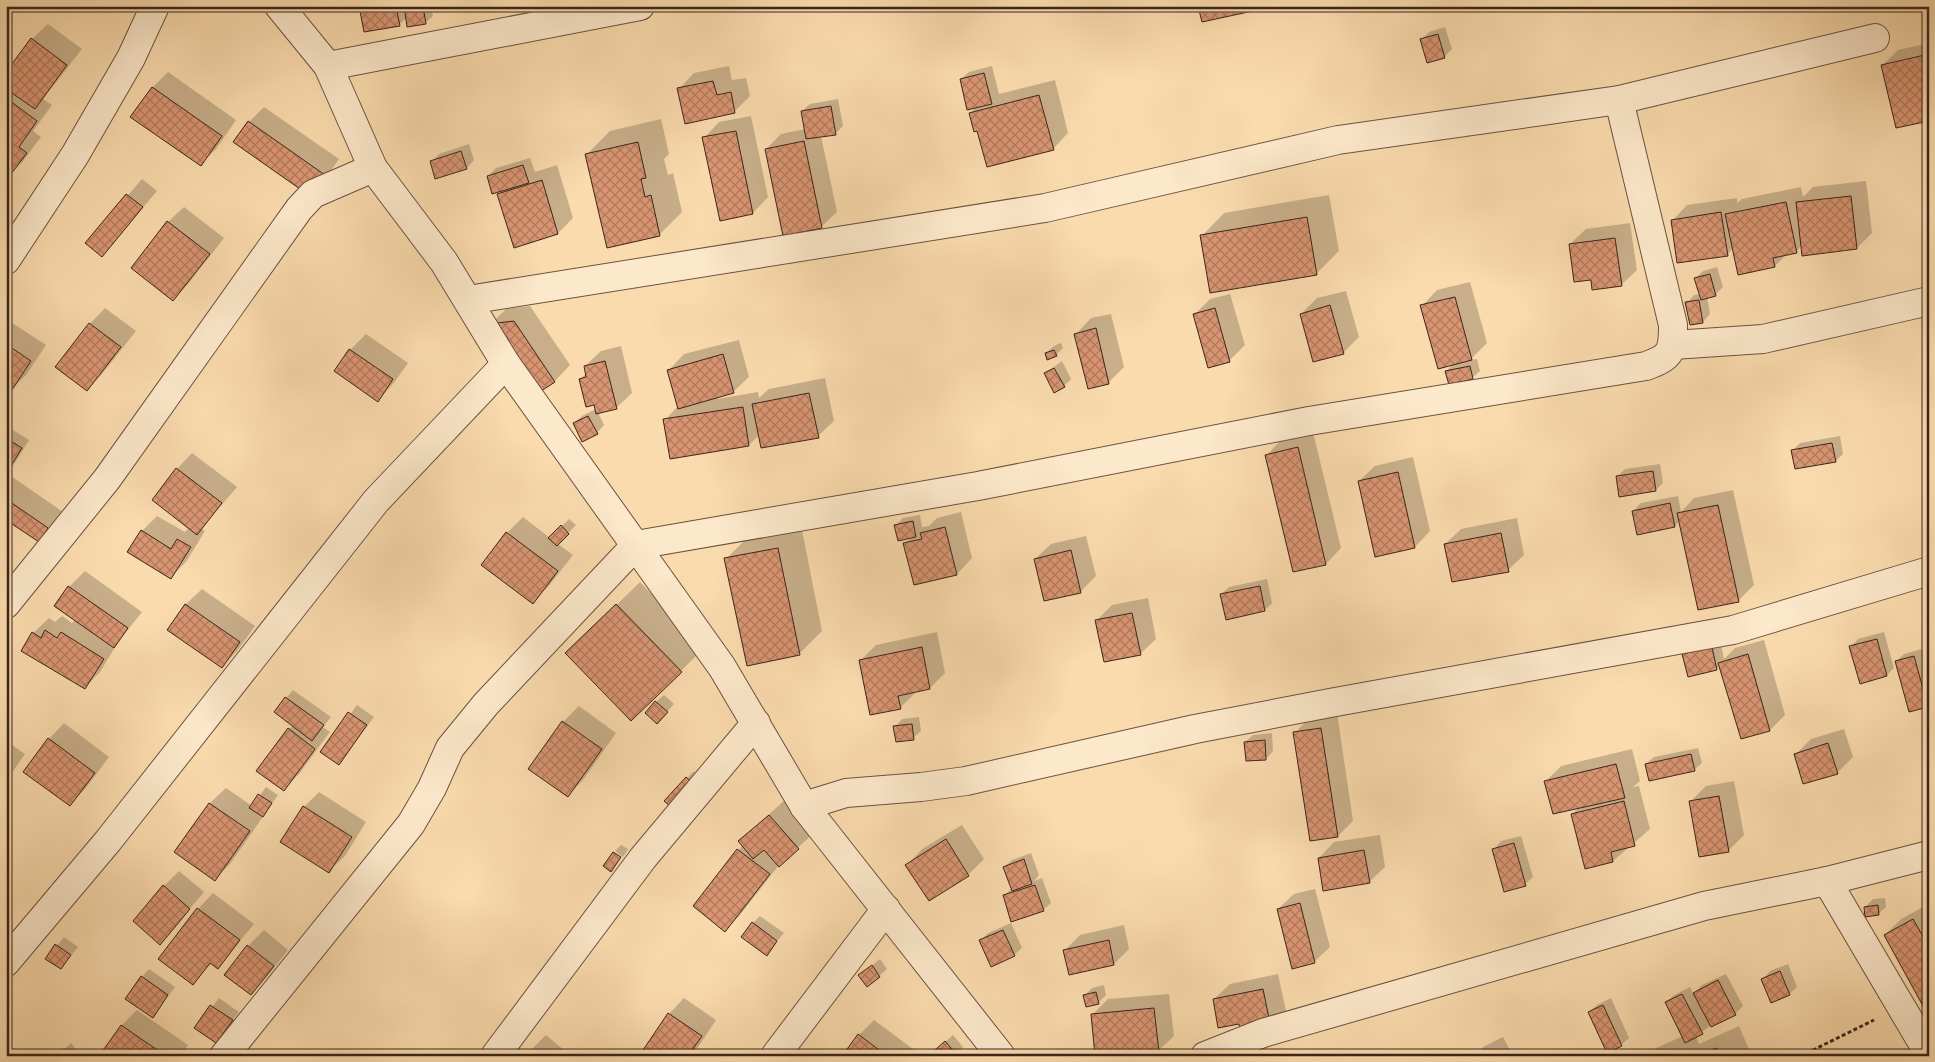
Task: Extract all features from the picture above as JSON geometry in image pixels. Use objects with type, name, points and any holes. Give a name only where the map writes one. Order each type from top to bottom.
[{"type":"street","points":[[6,260],[75,155],[131,58],[155,6]]},
{"type":"street","points":[[280,6],[328,66],[373,168],[444,262],[506,364],[722,667],[804,806],[1001,1056]]},
{"type":"street","points":[[328,66],[640,6]]},
{"type":"street","points":[[468,300],[1045,208],[1338,140],[1619,100],[1875,38]]},
{"type":"street","points":[[224,1056],[410,824],[432,788],[450,748],[486,704],[636,545],[978,486],[1309,421],[1646,366],[1664,360],[1673,345],[1673,325],[1619,100]]},
{"type":"street","points":[[6,604],[107,479],[299,209],[313,194],[373,168]]},
{"type":"street","points":[[1673,345],[1763,339],[1929,301]]},
{"type":"street","points":[[6,962],[108,841],[376,501],[506,364]]},
{"type":"street","points":[[804,806],[846,793],[966,781],[1195,729],[1733,630],[1929,571]]},
{"type":"street","points":[[495,1056],[643,858],[756,723]]},
{"type":"street","points":[[1205,1056],[1263,1033],[1695,908],[1827,881],[1929,855]]},
{"type":"street","points":[[1827,881],[1899,1007],[1929,1054]]},
{"type":"street","points":[[775,1056],[886,909]]},
{"type":"path","points":[[1801,1056],[1899,1007]]},
{"type":"building","points":[[359,6],[396,6],[400,26],[364,32]]},
{"type":"building","points":[[404,6],[423,6],[426,24],[407,27]]},
{"type":"building","points":[[1198,6],[1276,6],[1202,22]]},
{"type":"building","points":[[1438,34],[1445,58],[1427,63],[1420,39]]},
{"type":"building","points":[[31,38],[67,65],[35,109],[6,89],[6,72]]},
{"type":"building","points":[[1929,54],[1929,121],[1896,128],[1881,65]]},
{"type":"building","points":[[984,73],[992,104],[967,110],[960,79]]},
{"type":"building","points":[[713,81],[717,95],[731,92],[735,113],[685,124],[677,88]]},
{"type":"building","points":[[152,87],[222,136],[201,166],[130,117]]},
{"type":"building","points":[[1039,95],[1054,150],[987,167],[977,131],[974,132],[969,113]]},
{"type":"building","points":[[6,98],[37,121],[19,147],[27,153],[8,178],[6,177]]},
{"type":"building","points":[[831,106],[836,135],[806,139],[801,111]]},
{"type":"building","points":[[248,121],[325,175],[310,196],[233,142]]},
{"type":"building","points":[[736,131],[753,214],[720,221],[702,137]]},
{"type":"building","points":[[804,141],[822,228],[783,236],[765,149]]},
{"type":"building","points":[[638,142],[646,178],[641,179],[645,197],[651,195],[660,236],[607,248],[585,154]]},
{"type":"building","points":[[461,151],[467,169],[435,179],[430,161]]},
{"type":"building","points":[[523,165],[529,183],[492,194],[487,176]]},
{"type":"building","points":[[542,180],[558,234],[514,248],[497,194]]},
{"type":"building","points":[[126,194],[143,207],[102,257],[85,243]]},
{"type":"building","points":[[1851,196],[1857,249],[1802,256],[1796,202]]},
{"type":"building","points":[[1786,202],[1797,253],[1773,258],[1775,267],[1738,275],[1725,214]]},
{"type":"building","points":[[1721,212],[1728,256],[1677,263],[1671,220]]},
{"type":"building","points":[[1307,217],[1317,275],[1210,293],[1200,235]]},
{"type":"building","points":[[167,221],[210,254],[173,301],[131,268]]},
{"type":"building","points":[[1615,238],[1622,286],[1592,290],[1591,280],[1574,282],[1569,244]]},
{"type":"building","points":[[1710,274],[1716,296],[1701,300],[1694,278]]},
{"type":"building","points":[[1455,297],[1472,360],[1438,369],[1420,305]]},
{"type":"building","points":[[1699,300],[1703,323],[1690,325],[1685,302]]},
{"type":"building","points":[[1330,305],[1344,354],[1313,362],[1300,314]]},
{"type":"building","points":[[1215,308],[1230,362],[1208,368],[1193,314]]},
{"type":"building","points":[[514,321],[555,382],[535,395],[489,324]]},
{"type":"building","points":[[89,323],[121,347],[87,391],[55,367]]},
{"type":"building","points":[[1096,328],[1109,384],[1088,389],[1074,334]]},
{"type":"building","points":[[6,344],[31,361],[10,393],[6,390]]},
{"type":"building","points":[[349,349],[393,379],[378,402],[334,371]]},
{"type":"building","points":[[1054,350],[1057,356],[1047,360],[1045,353]]},
{"type":"building","points":[[723,354],[734,393],[678,409],[667,370]]},
{"type":"building","points":[[605,361],[617,409],[596,414],[594,405],[586,407],[579,379],[586,377],[584,366]]},
{"type":"building","points":[[1470,366],[1473,379],[1449,385],[1445,371]]},
{"type":"building","points":[[1054,368],[1065,387],[1054,393],[1044,373]]},
{"type":"building","points":[[809,393],[819,438],[761,448],[752,404]]},
{"type":"building","points":[[743,407],[749,446],[670,459],[663,419]]},
{"type":"building","points":[[588,416],[598,434],[582,442],[573,423]]},
{"type":"building","points":[[6,438],[22,448],[6,474]]},
{"type":"building","points":[[1832,443],[1836,462],[1795,469],[1791,450]]},
{"type":"building","points":[[1298,447],[1326,565],[1293,572],[1265,455]]},
{"type":"building","points":[[176,468],[222,503],[197,535],[152,500]]},
{"type":"building","points":[[1653,471],[1656,491],[1619,497],[1616,476]]},
{"type":"building","points":[[1398,472],[1415,548],[1375,557],[1358,481]]},
{"type":"building","points":[[6,499],[48,528],[39,542],[6,520]]},
{"type":"building","points":[[1670,503],[1675,527],[1637,535],[1632,511]]},
{"type":"building","points":[[1718,505],[1739,602],[1698,610],[1677,513]]},
{"type":"building","points":[[913,521],[916,537],[898,541],[894,525]]},
{"type":"building","points":[[561,525],[569,534],[557,546],[548,538]]},
{"type":"building","points":[[945,527],[957,575],[914,585],[903,543],[922,539],[920,533]]},
{"type":"building","points":[[141,530],[171,549],[177,539],[191,547],[171,579],[127,552]]},
{"type":"building","points":[[506,532],[558,571],[533,604],[481,565]]},
{"type":"building","points":[[1501,533],[1509,572],[1452,582],[1444,544]]},
{"type":"building","points":[[778,548],[800,655],[747,666],[724,558]]},
{"type":"building","points":[[1071,550],[1081,593],[1044,601],[1034,559]]},
{"type":"building","points":[[68,586],[128,628],[114,648],[54,606]]},
{"type":"building","points":[[1260,586],[1265,611],[1226,620],[1220,594]]},
{"type":"building","points":[[185,604],[240,642],[222,668],[167,630]]},
{"type":"building","points":[[616,604],[682,672],[631,721],[565,653]]},
{"type":"building","points":[[1132,613],[1141,655],[1104,662],[1095,620]]},
{"type":"building","points":[[45,630],[57,638],[61,632],[104,659],[85,689],[21,651],[32,632],[41,638]]},
{"type":"building","points":[[1877,639],[1887,676],[1860,684],[1849,646]]},
{"type":"building","points":[[922,647],[930,689],[898,696],[901,709],[870,715],[859,660]]},
{"type":"building","points":[[1712,647],[1717,670],[1688,677],[1682,654]]},
{"type":"building","points":[[1748,654],[1770,731],[1741,739],[1718,663]]},
{"type":"building","points":[[1914,656],[1928,707],[1909,712],[1895,661]]},
{"type":"building","points":[[285,697],[324,725],[312,741],[274,712]]},
{"type":"building","points":[[655,701],[668,712],[657,724],[645,713]]},
{"type":"building","points":[[348,712],[367,725],[339,765],[320,752]]},
{"type":"building","points":[[562,721],[602,749],[568,797],[528,769]]},
{"type":"building","points":[[912,724],[914,740],[896,742],[893,726]]},
{"type":"building","points":[[288,728],[315,749],[284,791],[256,771]]},
{"type":"building","points":[[1321,728],[1338,837],[1310,841],[1293,732]]},
{"type":"building","points":[[48,738],[95,773],[70,806],[23,772]]},
{"type":"building","points":[[1265,740],[1266,760],[1246,761],[1244,742]]},
{"type":"building","points":[[1828,743],[1838,774],[1803,784],[1794,754]]},
{"type":"building","points":[[1691,754],[1695,771],[1649,781],[1645,764]]},
{"type":"building","points":[[1616,764],[1625,798],[1553,814],[1544,781]]},
{"type":"building","points":[[686,777],[700,790],[678,813],[664,801]]},
{"type":"building","points":[[258,794],[272,803],[263,817],[249,808]]},
{"type":"building","points":[[1719,796],[1729,852],[1699,857],[1689,801]]},
{"type":"building","points":[[1624,801],[1635,846],[1611,852],[1613,862],[1585,869],[1571,814]]},
{"type":"building","points":[[209,803],[250,831],[215,881],[174,852]]},
{"type":"building","points":[[303,806],[352,837],[329,873],[280,842]]},
{"type":"building","points":[[769,815],[799,849],[779,867],[764,850],[753,859],[738,841]]},
{"type":"building","points":[[946,839],[969,876],[929,901],[905,865]]},
{"type":"building","points":[[1514,843],[1526,886],[1504,892],[1492,849]]},
{"type":"building","points":[[737,849],[770,874],[725,932],[693,906]]},
{"type":"building","points":[[1364,850],[1370,883],[1323,891],[1318,858]]},
{"type":"building","points":[[613,852],[621,857],[611,872],[603,866]]},
{"type":"building","points":[[1024,859],[1032,884],[1012,891],[1003,867]]},
{"type":"building","points":[[163,885],[190,909],[160,945],[133,921]]},
{"type":"building","points":[[1035,885],[1044,911],[1011,922],[1003,895]]},
{"type":"building","points":[[1300,903],[1315,963],[1292,969],[1277,909]]},
{"type":"building","points":[[1878,905],[1879,915],[1865,917],[1864,907]]},
{"type":"building","points":[[197,908],[240,940],[218,969],[210,963],[193,985],[158,959]]},
{"type":"building","points":[[1913,919],[1929,947],[1929,1017],[1884,935]]},
{"type":"building","points":[[752,922],[777,941],[767,956],[741,937]]},
{"type":"building","points":[[1003,930],[1015,956],[991,967],[979,940]]},
{"type":"building","points":[[1109,940],[1114,965],[1069,975],[1063,950]]},
{"type":"building","points":[[55,944],[71,955],[61,969],[45,959]]},
{"type":"building","points":[[247,945],[274,966],[251,995],[224,975]]},
{"type":"building","points":[[872,965],[880,977],[867,987],[858,975]]},
{"type":"building","points":[[1780,971],[1790,995],[1771,1003],[1761,979]]},
{"type":"building","points":[[141,976],[168,995],[153,1018],[125,999]]},
{"type":"building","points":[[1718,980],[1736,1015],[1711,1027],[1693,993]]},
{"type":"building","points":[[1263,989],[1271,1028],[1241,1034],[1239,1024],[1218,1028],[1213,999]]},
{"type":"building","points":[[1096,992],[1099,1004],[1086,1007],[1083,995]]},
{"type":"building","points":[[1682,994],[1703,1034],[1685,1043],[1665,1002]]},
{"type":"building","points":[[210,1005],[233,1020],[216,1043],[194,1028]]},
{"type":"building","points":[[1603,1005],[1622,1046],[1607,1053],[1588,1012]]},
{"type":"building","points":[[1154,1008],[1159,1052],[1095,1056],[1091,1014]]},
{"type":"building","points":[[668,1013],[702,1036],[688,1056],[639,1056]]},
{"type":"building","points":[[121,1025],[166,1056],[99,1056]]},
{"type":"building","points":[[858,1034],[887,1056],[842,1056]]},
{"type":"building","points":[[945,1041],[956,1056],[940,1056],[935,1050]]},
{"type":"building","points":[[1716,1048],[1720,1056],[1699,1056]]},
{"type":"building","points":[[62,1049],[68,1056],[56,1056]]},
{"type":"building","points":[[1487,1051],[1490,1056],[1479,1056]]}]
